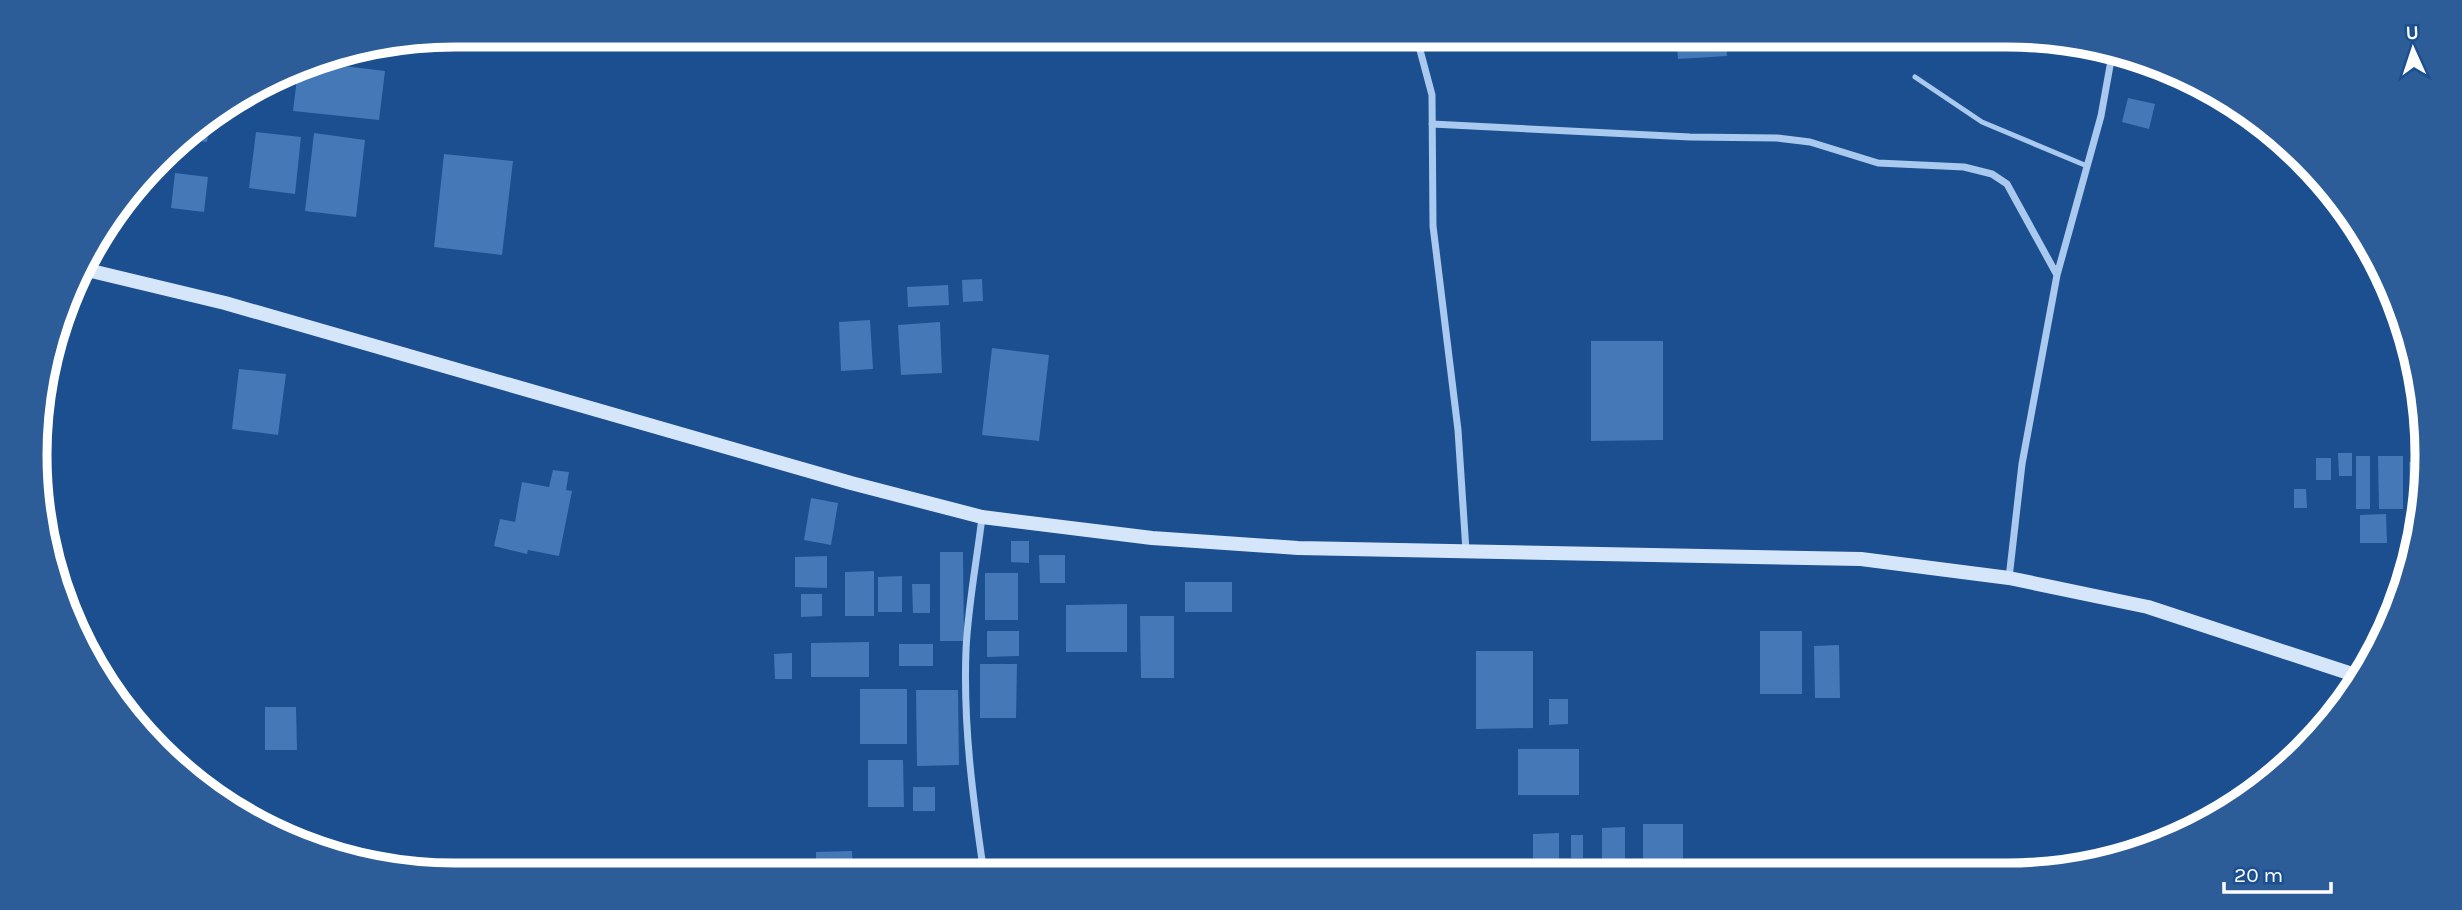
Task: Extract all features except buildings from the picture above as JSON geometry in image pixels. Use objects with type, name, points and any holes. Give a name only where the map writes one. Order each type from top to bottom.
[{"type":"main road","points":[[91,271],[238,307],[851,483],[982,516],[1152,538],[1298,548],[1861,559],[2009,578],[2148,607],[2351,674]]},
{"type":"street","points":[[1419,47],[1432,95],[1433,226],[1455,407],[1466,551]]},
{"type":"street","points":[[2009,578],[2022,464],[2057,275],[2087,166],[2110,60]]},
{"type":"street","points":[[1432,124],[1690,137],[1777,138],[1810,142],[1878,163],[1973,170],[1992,174],[2007,184],[2057,275]]},
{"type":"street","points":[[982,516],[966,647],[965,717],[971,786],[982,863]]},
{"type":"lane","points":[[1915,77],[1982,122],[2087,166]]}]
